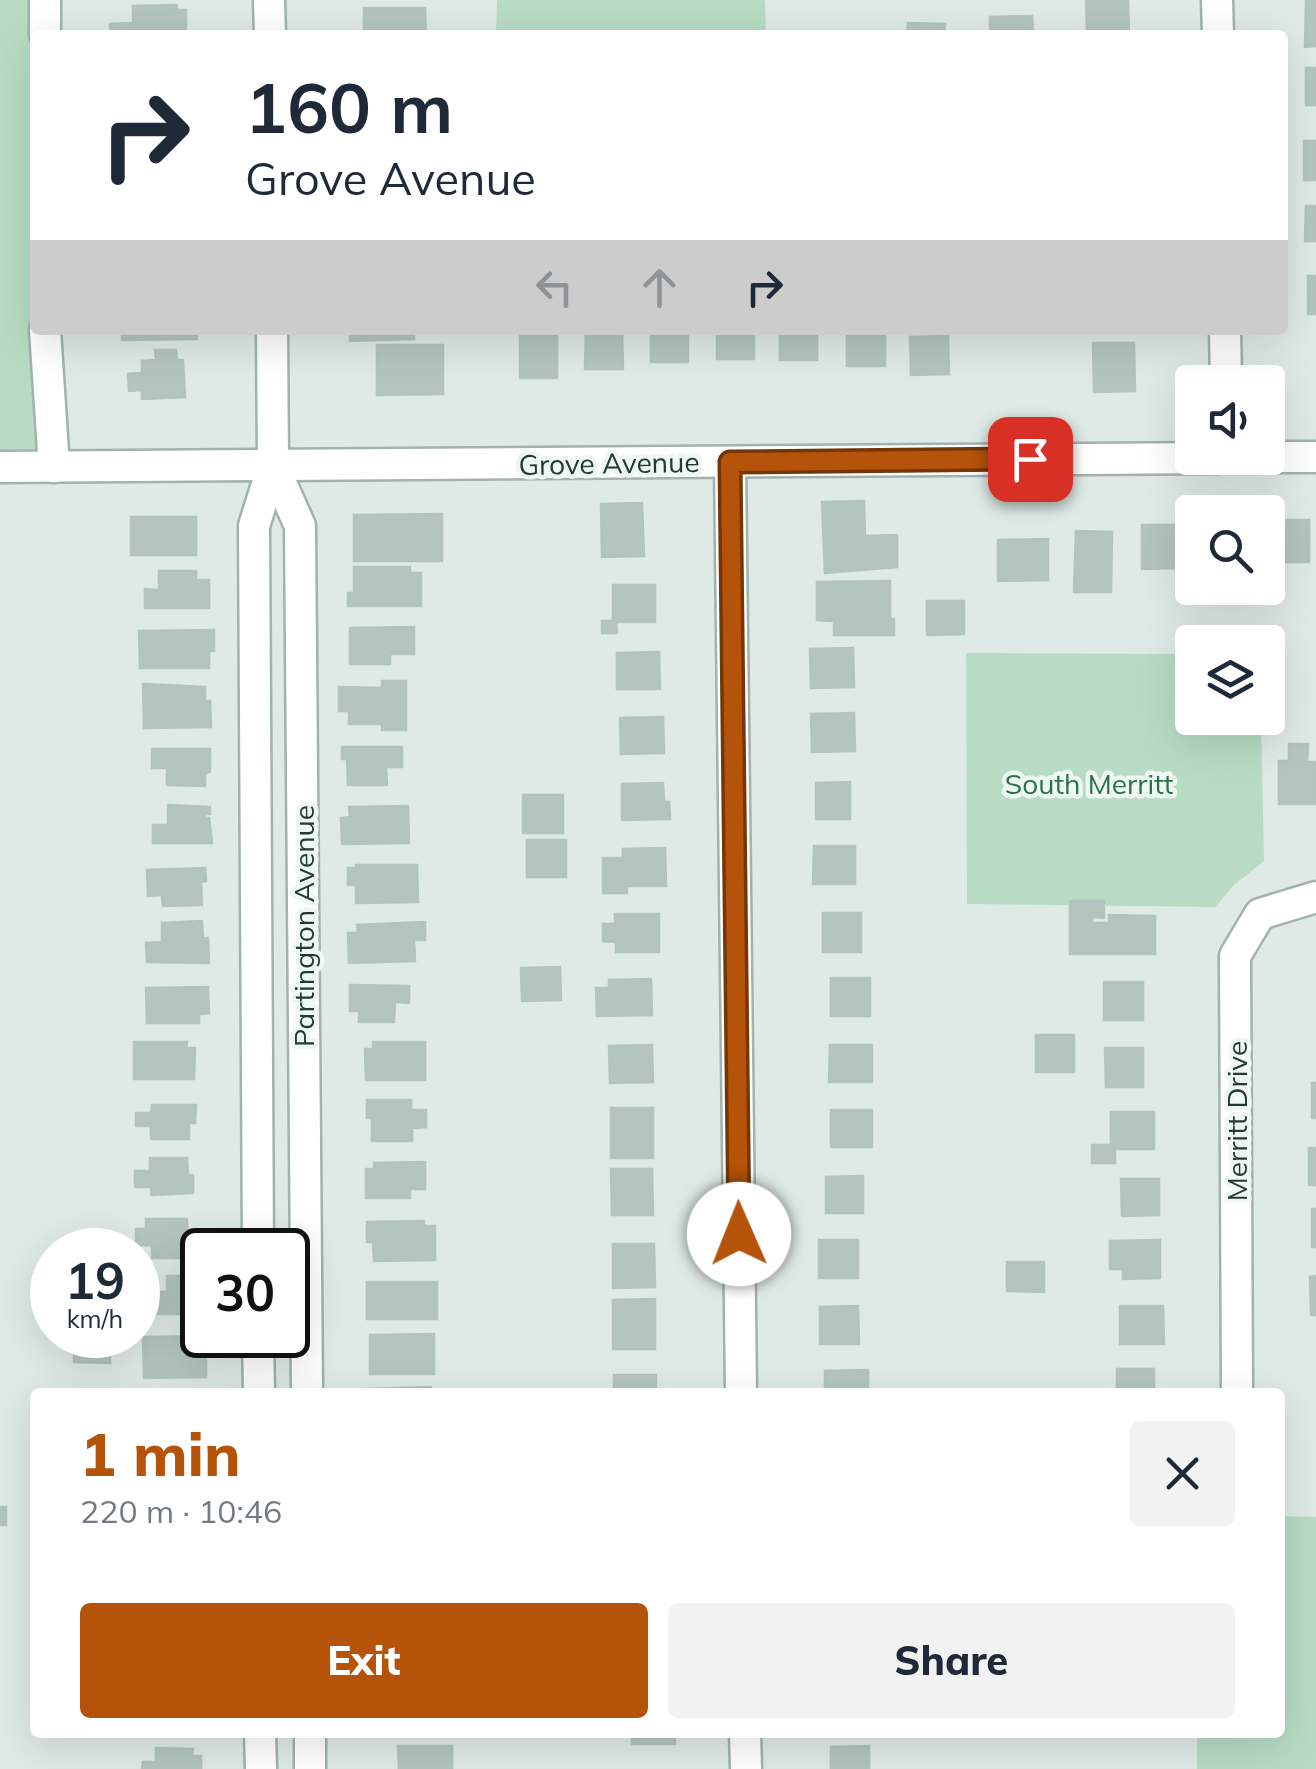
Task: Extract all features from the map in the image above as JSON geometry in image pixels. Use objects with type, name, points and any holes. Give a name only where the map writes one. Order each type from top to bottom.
[{"type":"street","points":[[45,0],[45,30]]},
{"type":"street","points":[[269,0],[270,30]]},
{"type":"street","points":[[1217,0],[1218,30]]},
{"type":"street","points":[[45,335],[54,467]]},
{"type":"street","name":"Partington Avenue","points":[[258,1228],[254,526],[273,465],[272,335]]},
{"type":"street","points":[[1225,335],[1226,365]]},
{"type":"street","points":[[1285,457],[1316,457]]},
{"type":"street","name":"Grove Avenue","points":[[0,468],[1175,458]]},
{"type":"street","points":[[730,462],[741,1388]]},
{"type":"street","name":"Partington Avenue","points":[[273,465],[300,526],[307,1388]]},
{"type":"street","name":"Merritt Drive","points":[[1237,1388],[1235,956],[1260,914],[1316,898]]},
{"type":"street","points":[[258,1358],[259,1388]]},
{"type":"street","points":[[260,1738],[261,1769]]},
{"type":"street","points":[[310,1738],[310,1769]]},
{"type":"street","points":[[746,1738],[746,1769]]},
{"type":"green space","points":[[0,0],[37,0],[37,30],[30,30],[30,335],[35,335],[41,458],[0,458]]},
{"type":"green space","points":[[497,0],[765,0],[766,30],[496,30]]},
{"type":"green space","name":"South Merritt","points":[[966,653],[1175,654],[1175,735],[1261,735],[1264,861],[1234,885],[1215,907],[967,904]]},
{"type":"green space","points":[[1285,1516],[1316,1517],[1316,1769],[1197,1769],[1197,1738],[1285,1738]]},
{"type":"building","points":[[1086,0],[1128,0],[1129,30],[1087,30]]},
{"type":"building","points":[[1306,0],[1316,0],[1316,46],[1305,47]]},
{"type":"building","points":[[177,5],[177,10],[186,10],[186,30],[110,30],[110,24],[133,23],[133,6]]},
{"type":"building","points":[[364,8],[425,8],[426,30],[364,30]]},
{"type":"building","points":[[1032,16],[1033,30],[990,30],[990,17]]},
{"type":"building","points":[[908,23],[945,24],[944,30],[907,30]]},
{"type":"building","points":[[1306,68],[1316,68],[1316,105],[1306,105]]},
{"type":"building","points":[[1304,141],[1316,141],[1316,180],[1304,180]]},
{"type":"building","points":[[1306,206],[1316,206],[1316,241],[1305,241]]},
{"type":"building","points":[[1308,276],[1316,276],[1316,314],[1308,314]]},
{"type":"building","points":[[122,335],[197,335],[197,339],[122,340]]},
{"type":"building","points":[[350,335],[414,335],[414,339],[350,341]]},
{"type":"building","points":[[520,335],[557,336],[557,378],[520,378]]},
{"type":"building","points":[[586,335],[622,335],[623,369],[585,369]]},
{"type":"building","points":[[651,335],[688,335],[688,362],[651,362]]},
{"type":"building","points":[[717,335],[754,335],[754,359],[717,359]]},
{"type":"building","points":[[780,335],[817,335],[817,360],[780,360]]},
{"type":"building","points":[[847,335],[885,335],[885,366],[847,366]]},
{"type":"building","points":[[948,336],[949,374],[911,375],[910,337]]},
{"type":"building","points":[[1093,343],[1134,343],[1135,391],[1094,392]]},
{"type":"building","points":[[377,345],[443,345],[443,394],[377,395]]},
{"type":"building","points":[[155,350],[176,350],[177,360],[183,360],[185,397],[142,399],[142,390],[129,391],[128,374],[142,373],[142,361],[156,360]]},
{"type":"building","points":[[864,501],[865,536],[897,535],[897,567],[825,573],[822,502]]},
{"type":"building","points":[[642,503],[644,556],[602,557],[601,504]]},
{"type":"building","points":[[442,514],[442,561],[354,561],[354,515]]},
{"type":"building","points":[[131,517],[196,517],[196,555],[131,555]]},
{"type":"building","points":[[1285,520],[1309,520],[1309,562],[1285,562]]},
{"type":"building","points":[[1142,525],[1175,525],[1175,568],[1142,569]]},
{"type":"building","points":[[1076,531],[1112,532],[1111,592],[1074,592]]},
{"type":"building","points":[[1048,539],[1048,580],[998,581],[998,540]]},
{"type":"building","points":[[354,567],[410,567],[410,573],[421,573],[421,606],[348,606],[348,593],[354,593]]},
{"type":"building","points":[[159,571],[196,571],[196,580],[209,580],[209,608],[145,608],[145,589],[159,590]]},
{"type":"building","points":[[890,581],[894,635],[834,635],[834,621],[817,620],[817,582]]},
{"type":"building","points":[[613,585],[655,585],[655,622],[616,622],[617,633],[602,633],[602,621],[613,621]]},
{"type":"building","points":[[927,601],[964,601],[964,634],[927,635]]},
{"type":"building","points":[[414,627],[414,654],[390,654],[390,664],[350,664],[350,628]]},
{"type":"building","points":[[214,630],[209,668],[140,668],[139,631]]},
{"type":"building","points":[[853,648],[854,687],[811,688],[810,649]]},
{"type":"building","points":[[659,652],[660,689],[617,689],[617,653]]},
{"type":"building","points":[[382,681],[406,681],[406,730],[382,730],[382,724],[349,724],[349,711],[339,711],[339,687],[382,688]]},
{"type":"building","points":[[143,684],[205,687],[211,727],[144,728]]},
{"type":"building","points":[[854,713],[855,751],[812,752],[811,714]]},
{"type":"building","points":[[663,717],[664,753],[621,754],[620,718]]},
{"type":"building","points":[[1289,744],[1308,744],[1307,762],[1315,762],[1315,804],[1279,804],[1279,761],[1289,761]]},
{"type":"building","points":[[342,747],[402,747],[402,767],[386,767],[387,785],[348,785],[347,759],[342,759]]},
{"type":"building","points":[[152,749],[210,749],[210,772],[205,773],[205,786],[167,785],[167,768],[152,768]]},
{"type":"building","points":[[850,782],[850,819],[816,819],[816,783]]},
{"type":"building","points":[[663,783],[670,819],[622,820],[622,784]]},
{"type":"building","points":[[523,795],[563,795],[563,833],[523,833]]},
{"type":"building","points":[[168,805],[210,807],[205,818],[209,818],[212,843],[153,843],[153,825],[168,825]]},
{"type":"building","points":[[408,806],[409,843],[342,844],[341,818],[350,817],[349,807]]},
{"type":"building","points":[[527,840],[566,840],[566,877],[527,877]]},
{"type":"building","points":[[814,846],[855,846],[855,884],[813,884]]},
{"type":"building","points":[[665,848],[666,886],[627,886],[627,893],[603,893],[603,858],[623,858],[623,849]]},
{"type":"building","points":[[417,865],[418,902],[356,903],[356,885],[348,885],[348,868]]},
{"type":"building","points":[[205,868],[202,905],[163,906],[162,895],[148,896],[147,870]]},
{"type":"building","points":[[1070,901],[1104,901],[1104,918],[1092,917],[1092,923],[1109,923],[1109,915],[1155,916],[1155,954],[1070,954]]},
{"type":"building","points":[[823,913],[861,913],[861,952],[823,952]]},
{"type":"building","points":[[615,914],[659,914],[659,952],[616,952],[616,942],[603,941],[603,924],[615,924]]},
{"type":"building","points":[[202,921],[203,939],[208,938],[209,963],[147,962],[146,943],[162,942],[162,923]]},
{"type":"building","points":[[425,922],[425,940],[414,940],[415,961],[349,963],[348,933],[358,933],[357,925]]},
{"type":"building","points":[[560,967],[561,1000],[522,1001],[521,968]]},
{"type":"building","points":[[831,978],[870,978],[870,1016],[831,1016]]},
{"type":"building","points":[[651,979],[652,1015],[597,1016],[596,988],[609,988],[609,980]]},
{"type":"building","points":[[1104,982],[1143,982],[1143,1020],[1104,1020]]},
{"type":"building","points":[[350,985],[409,986],[409,1003],[395,1002],[394,1022],[359,1022],[359,1011],[350,1011]]},
{"type":"building","points":[[208,987],[209,1013],[199,1014],[199,1023],[147,1023],[146,988]]},
{"type":"building","points":[[1036,1035],[1074,1035],[1074,1072],[1036,1072]]},
{"type":"building","points":[[134,1042],[187,1042],[186,1048],[195,1048],[194,1079],[134,1079]]},
{"type":"building","points":[[373,1042],[425,1042],[425,1080],[366,1080],[365,1049],[373,1049]]},
{"type":"building","points":[[652,1045],[653,1082],[610,1083],[609,1046]]},
{"type":"building","points":[[830,1045],[872,1045],[872,1082],[829,1082]]},
{"type":"building","points":[[1105,1048],[1143,1048],[1143,1087],[1106,1087]]},
{"type":"building","points":[[1312,1083],[1316,1083],[1316,1118],[1312,1118]]},
{"type":"building","points":[[367,1100],[411,1100],[411,1110],[426,1110],[426,1127],[412,1128],[412,1141],[372,1141]]},
{"type":"building","points":[[152,1105],[196,1105],[195,1123],[189,1123],[189,1139],[151,1139],[151,1126],[136,1126],[136,1113],[151,1113]]},
{"type":"building","points":[[611,1108],[653,1108],[653,1158],[611,1158]]},
{"type":"building","points":[[831,1110],[872,1110],[872,1147],[831,1147]]},
{"type":"building","points":[[1111,1112],[1154,1112],[1154,1149],[1115,1149],[1115,1163],[1092,1163],[1092,1145],[1111,1145]]},
{"type":"building","points":[[1309,1148],[1316,1148],[1316,1185],[1309,1185]]},
{"type":"building","points":[[150,1158],[187,1158],[188,1175],[193,1175],[193,1193],[151,1195],[151,1187],[135,1187],[135,1171],[150,1171]]},
{"type":"building","points":[[425,1162],[425,1189],[410,1189],[410,1198],[366,1198],[366,1169],[374,1169],[374,1163]]},
{"type":"building","points":[[611,1169],[652,1169],[653,1215],[612,1215]]},
{"type":"building","points":[[863,1176],[863,1213],[826,1213],[826,1177]]},
{"type":"building","points":[[1121,1179],[1159,1179],[1159,1215],[1122,1216]]},
{"type":"building","points":[[1312,1209],[1316,1209],[1316,1247],[1312,1247]]},
{"type":"building","points":[[146,1219],[187,1219],[187,1228],[180,1228],[180,1258],[160,1258],[160,1228],[146,1228]]},
{"type":"building","points":[[424,1221],[424,1226],[435,1226],[435,1260],[374,1261],[373,1242],[367,1242],[367,1222]]},
{"type":"building","points":[[819,1240],[858,1240],[858,1278],[819,1278]]},
{"type":"building","points":[[1160,1240],[1160,1278],[1123,1279],[1123,1269],[1110,1269],[1110,1241]]},
{"type":"building","points":[[613,1244],[654,1244],[655,1287],[613,1288]]},
{"type":"building","points":[[1007,1262],[1044,1262],[1044,1292],[1007,1291]]},
{"type":"building","points":[[167,1276],[180,1276],[180,1314],[160,1314],[160,1292],[167,1292]]},
{"type":"building","points":[[1316,1276],[1316,1315],[1311,1315],[1310,1277]]},
{"type":"building","points":[[367,1282],[437,1282],[437,1319],[367,1319]]},
{"type":"building","points":[[655,1299],[655,1349],[613,1349],[613,1300]]},
{"type":"building","points":[[858,1306],[859,1344],[820,1344],[820,1307]]},
{"type":"building","points":[[1120,1306],[1163,1306],[1164,1344],[1120,1344]]},
{"type":"building","points":[[434,1334],[434,1374],[370,1374],[370,1335]]},
{"type":"building","points":[[180,1336],[180,1358],[206,1358],[206,1377],[144,1378],[144,1358],[160,1358],[160,1337]]},
{"type":"building","points":[[74,1358],[110,1358],[110,1363],[74,1362]]},
{"type":"building","points":[[1117,1369],[1154,1369],[1154,1388],[1117,1388]]},
{"type":"building","points":[[868,1370],[868,1388],[825,1388],[825,1371]]},
{"type":"building","points":[[614,1375],[656,1375],[656,1388],[614,1388]]},
{"type":"building","points":[[0,1507],[6,1507],[6,1525],[0,1525]]},
{"type":"building","points":[[632,1738],[675,1738],[675,1744],[632,1744]]},
{"type":"building","points":[[398,1746],[452,1746],[452,1769],[399,1769]]},
{"type":"building","points":[[869,1746],[869,1769],[831,1769],[831,1747]]},
{"type":"building","points":[[156,1748],[193,1749],[192,1756],[201,1756],[201,1769],[142,1769],[143,1762],[156,1762]]},
{"type":"route","points":[[739,1234],[730,462],[1030,459]]}]
